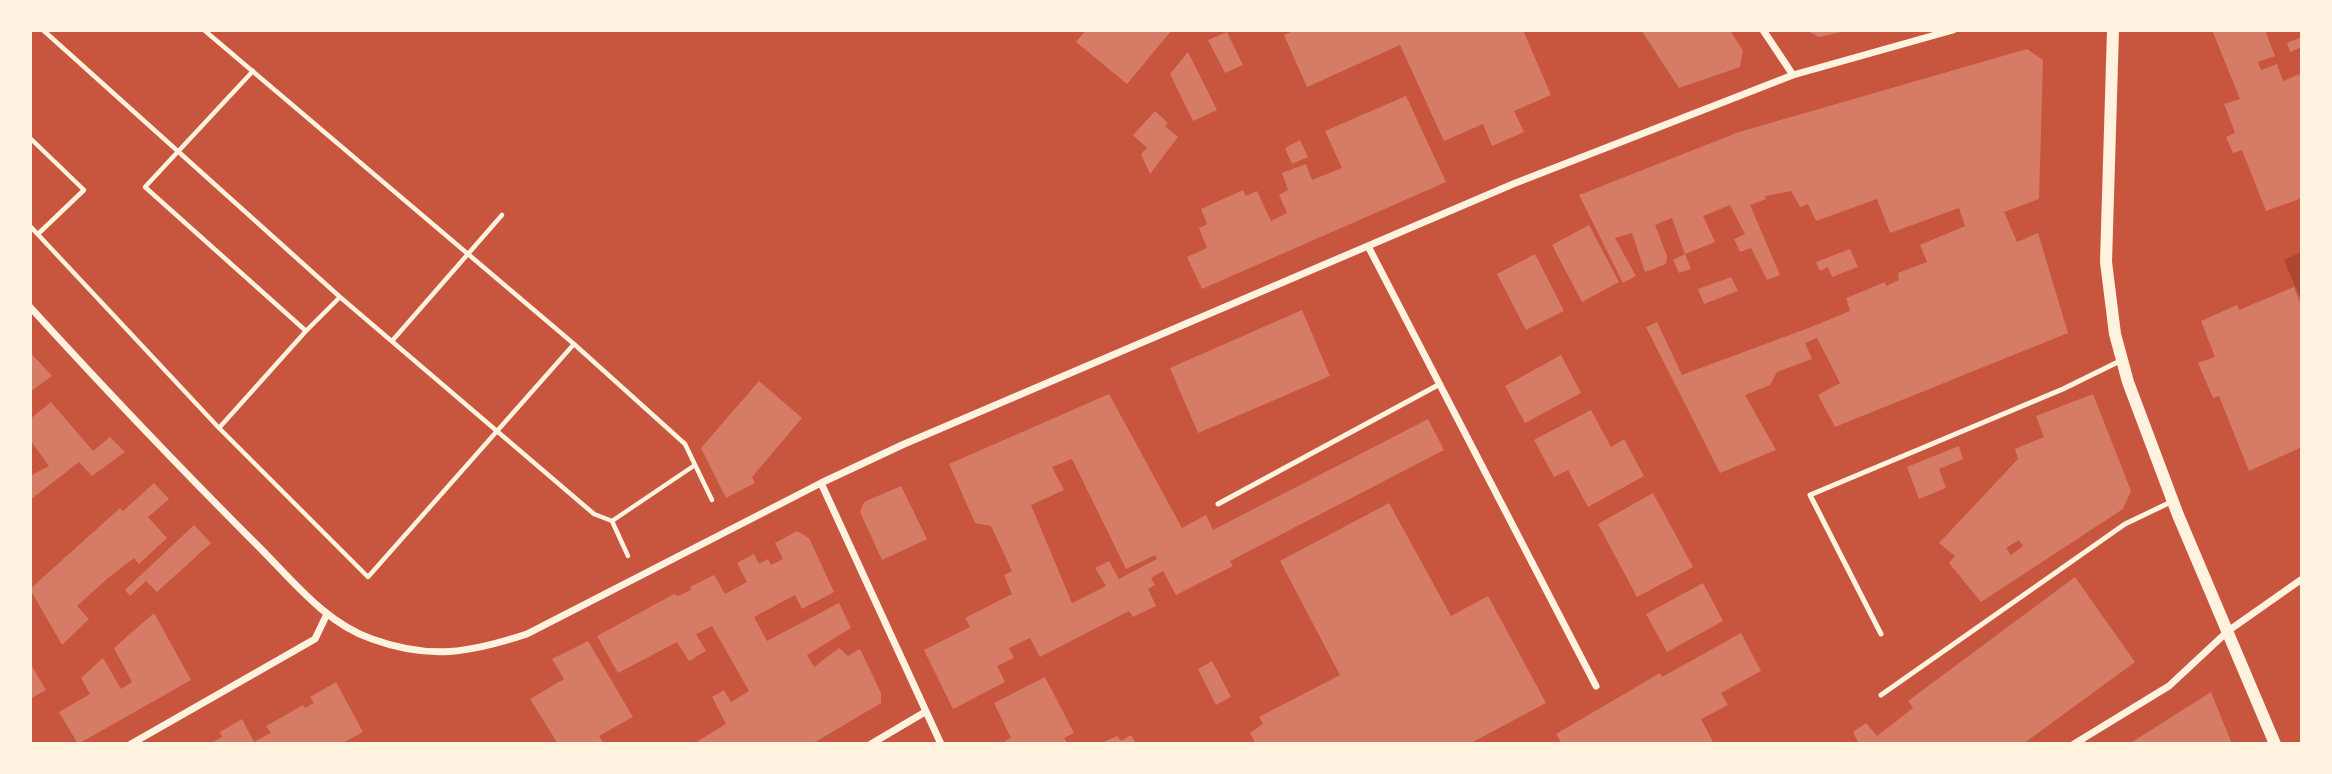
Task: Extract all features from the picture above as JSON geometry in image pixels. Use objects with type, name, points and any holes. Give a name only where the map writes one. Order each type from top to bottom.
[{"type":"street","points":[[1763,30],[1793,75]]},
{"type":"street","points":[[30,307],[144,432],[327,614],[368,638],[410,651],[447,654],[484,648],[527,634],[821,483],[1513,184],[1793,75],[1953,30]]},
{"type":"street","points":[[2113,30],[2106,262],[2115,334],[2174,501],[2275,744]]},
{"type":"street","points":[[1368,246],[1596,687]]},
{"type":"street","points":[[821,483],[941,744]]},
{"type":"street","points":[[2074,744],[2169,685],[2228,631],[2302,579]]},
{"type":"street","points":[[131,744],[315,639],[327,614]]},
{"type":"street","points":[[870,744],[925,712]]},
{"type":"lane","points":[[1881,634],[1810,495],[2063,389],[2122,360]]},
{"type":"lane","points":[[1218,504],[1440,384]]},
{"type":"lane","points":[[1881,695],[2125,524],[2174,501]]},
{"type":"path","points":[[43,30],[340,297],[594,514],[612,521],[623,550],[643,574]]},
{"type":"path","points":[[204,30],[574,344],[685,444],[712,500]]},
{"type":"path","points":[[253,71],[145,187],[306,331]]},
{"type":"path","points":[[30,138],[84,190],[38,234]]},
{"type":"path","points":[[392,341],[502,215]]},
{"type":"path","points":[[30,226],[219,428],[368,577],[574,344]]},
{"type":"path","points":[[219,428],[340,297]]},
{"type":"path","points":[[612,521],[695,465]]},
{"type":"shaded area","points":[[2302,252],[2302,302],[2284,260]]},
{"type":"building","points":[[1086,30],[1172,30],[1127,84],[1076,42]]},
{"type":"building","points":[[1296,30],[1523,30],[1551,95],[1514,111],[1524,132],[1492,146],[1483,124],[1444,141],[1400,45],[1307,87],[1284,35]]},
{"type":"building","points":[[1641,30],[1730,30],[1743,51],[1740,67],[1679,88]]},
{"type":"building","points":[[1806,30],[1844,30],[1845,31],[1819,37]]},
{"type":"building","points":[[2212,30],[2265,30],[2275,56],[2258,62],[2261,70],[2277,64],[2283,81],[2302,73],[2302,198],[2266,211],[2242,150],[2233,153],[2226,137],[2235,133],[2224,104],[2240,99]]},
{"type":"building","points":[[1227,32],[1243,65],[1225,73],[1208,40]]},
{"type":"building","points":[[2302,37],[2302,47],[2290,52],[2287,43]]},
{"type":"building","points":[[2027,49],[2043,60],[2039,199],[2004,212],[2017,242],[2038,233],[2068,333],[1835,427],[1818,395],[1840,383],[1817,338],[1805,343],[1812,359],[1777,372],[1770,385],[1745,395],[1776,450],[1720,473],[1646,327],[1657,322],[1682,375],[1850,311],[1846,298],[1885,282],[1886,286],[1899,280],[1898,273],[1927,262],[1920,245],[1965,226],[1959,208],[1890,233],[1877,199],[1816,221],[1808,204],[1800,207],[1791,191],[1765,196],[1766,199],[1750,205],[1780,275],[1767,280],[1751,248],[1740,252],[1734,239],[1745,234],[1730,205],[1703,216],[1715,242],[1685,254],[1672,218],[1655,225],[1667,256],[1666,264],[1645,272],[1632,233],[1615,238],[1636,276],[1623,283],[1579,195],[1739,132]]},
{"type":"building","points":[[1188,52],[1217,110],[1193,121],[1170,74]]},
{"type":"building","points":[[1406,96],[1446,182],[1202,289],[1187,257],[1207,248],[1199,228],[1207,224],[1201,209],[1243,190],[1246,196],[1257,191],[1271,221],[1287,213],[1279,195],[1288,190],[1282,173],[1306,164],[1312,180],[1342,168],[1325,131]]},
{"type":"building","points":[[1155,111],[1168,123],[1165,126],[1178,137],[1150,174],[1141,154],[1147,148],[1133,135]]},
{"type":"building","points":[[1300,140],[1308,157],[1292,164],[1285,148]]},
{"type":"building","points":[[1589,225],[1619,282],[1582,302],[1552,245]]},
{"type":"building","points":[[1850,249],[1858,267],[1832,277],[1828,267],[1820,271],[1816,262]]},
{"type":"building","points":[[1535,254],[1564,311],[1526,330],[1497,274]]},
{"type":"building","points":[[1685,254],[1691,269],[1679,273],[1673,260]]},
{"type":"building","points":[[1731,277],[1738,291],[1704,304],[1698,289]]},
{"type":"building","points":[[2294,287],[2302,308],[2302,447],[2249,471],[2219,396],[2213,398],[2198,363],[2215,357],[2201,321],[2237,305],[2239,310]]},
{"type":"building","points":[[1302,310],[1330,376],[1198,433],[1170,368]]},
{"type":"building","points":[[30,352],[52,376],[30,392]]},
{"type":"building","points":[[1561,355],[1581,393],[1525,423],[1505,386]]},
{"type":"building","points":[[759,381],[802,418],[752,477],[755,483],[726,498],[701,448]]},
{"type":"building","points":[[1109,394],[1182,528],[1206,515],[1213,530],[1428,419],[1444,450],[1230,561],[1233,566],[1176,595],[1163,571],[1151,578],[1155,585],[1148,589],[1156,606],[1133,617],[1129,611],[1040,657],[1030,638],[1009,648],[1014,658],[997,666],[1005,682],[953,709],[924,650],[970,627],[965,618],[1012,594],[1004,575],[1012,571],[991,526],[975,523],[949,464]],"holes":[[[1072,459],[1126,569],[1155,555],[1157,559],[1119,579],[1109,561],[1095,568],[1106,586],[1072,603],[1031,505],[1064,490],[1052,467]]]},
{"type":"building","points":[[2093,394],[2131,491],[2123,509],[1981,602],[1949,563],[1955,556],[1939,543],[2018,459],[2015,449],[2044,437],[2036,416]],"holes":[[[2019,540],[2023,546],[2011,555],[2006,548]]]},
{"type":"building","points":[[51,402],[93,451],[110,437],[125,452],[92,476],[79,462],[30,500],[30,476],[49,466],[30,440],[30,419]]},
{"type":"building","points":[[1591,410],[1611,447],[1624,439],[1644,476],[1588,507],[1568,470],[1554,477],[1534,440]]},
{"type":"building","points":[[1959,446],[1963,459],[1939,469],[1946,488],[1919,499],[1907,467]]},
{"type":"building","points":[[154,483],[169,499],[148,517],[167,538],[139,564],[134,558],[77,606],[89,619],[62,645],[30,589],[120,508],[123,511]]},
{"type":"building","points":[[901,486],[927,539],[882,560],[860,512],[864,502]]},
{"type":"building","points":[[1653,493],[1693,567],[1637,597],[1598,524]]},
{"type":"building","points":[[1389,503],[1451,616],[1488,596],[1546,703],[1469,744],[1256,744],[1250,733],[1263,724],[1259,717],[1340,675],[1280,561]]},
{"type":"building","points":[[194,525],[211,543],[157,592],[146,581],[130,596],[125,590]]},
{"type":"building","points":[[797,531],[809,538],[834,592],[802,609],[795,595],[754,617],[767,641],[839,603],[851,628],[807,655],[814,667],[839,648],[848,656],[860,649],[881,693],[881,703],[812,744],[693,744],[726,724],[712,697],[724,690],[731,702],[749,691],[712,626],[696,634],[706,651],[689,661],[677,642],[618,673],[597,636],[674,594],[678,596],[691,590],[690,587],[714,575],[725,594],[747,582],[737,563],[754,554],[759,564],[768,559],[771,565],[783,559],[775,543]]},
{"type":"building","points":[[2075,577],[2135,662],[2023,744],[1859,744],[1853,732],[1866,723],[1877,736],[1913,708],[1908,701]]},
{"type":"building","points":[[1703,583],[1723,621],[1667,652],[1646,614]]},
{"type":"building","points":[[154,613],[191,680],[78,744],[59,712],[90,694],[81,678],[103,658],[121,689],[132,682],[114,648]]},
{"type":"building","points":[[1741,633],[1761,671],[1721,693],[1728,705],[1701,719],[1714,744],[1562,744],[1556,734],[1660,673],[1662,677]]},
{"type":"building","points":[[588,641],[633,717],[599,736],[604,744],[558,744],[530,699],[564,679],[552,659]]},
{"type":"building","points":[[1212,661],[1231,697],[1216,705],[1198,669]]},
{"type":"building","points":[[30,663],[46,690],[30,699]]},
{"type":"building","points":[[1045,677],[1074,733],[1064,738],[1068,744],[1006,744],[1005,741],[1011,738],[994,703]]},
{"type":"building","points":[[336,682],[363,732],[341,744],[209,744],[222,737],[220,732],[242,719],[254,742],[271,733],[266,726],[303,705],[305,708],[314,703],[310,697]]},
{"type":"building","points":[[2211,692],[2232,744],[2129,744]]},
{"type":"building","points":[[1131,735],[1136,744],[1099,744],[1117,736],[1121,741]]}]
